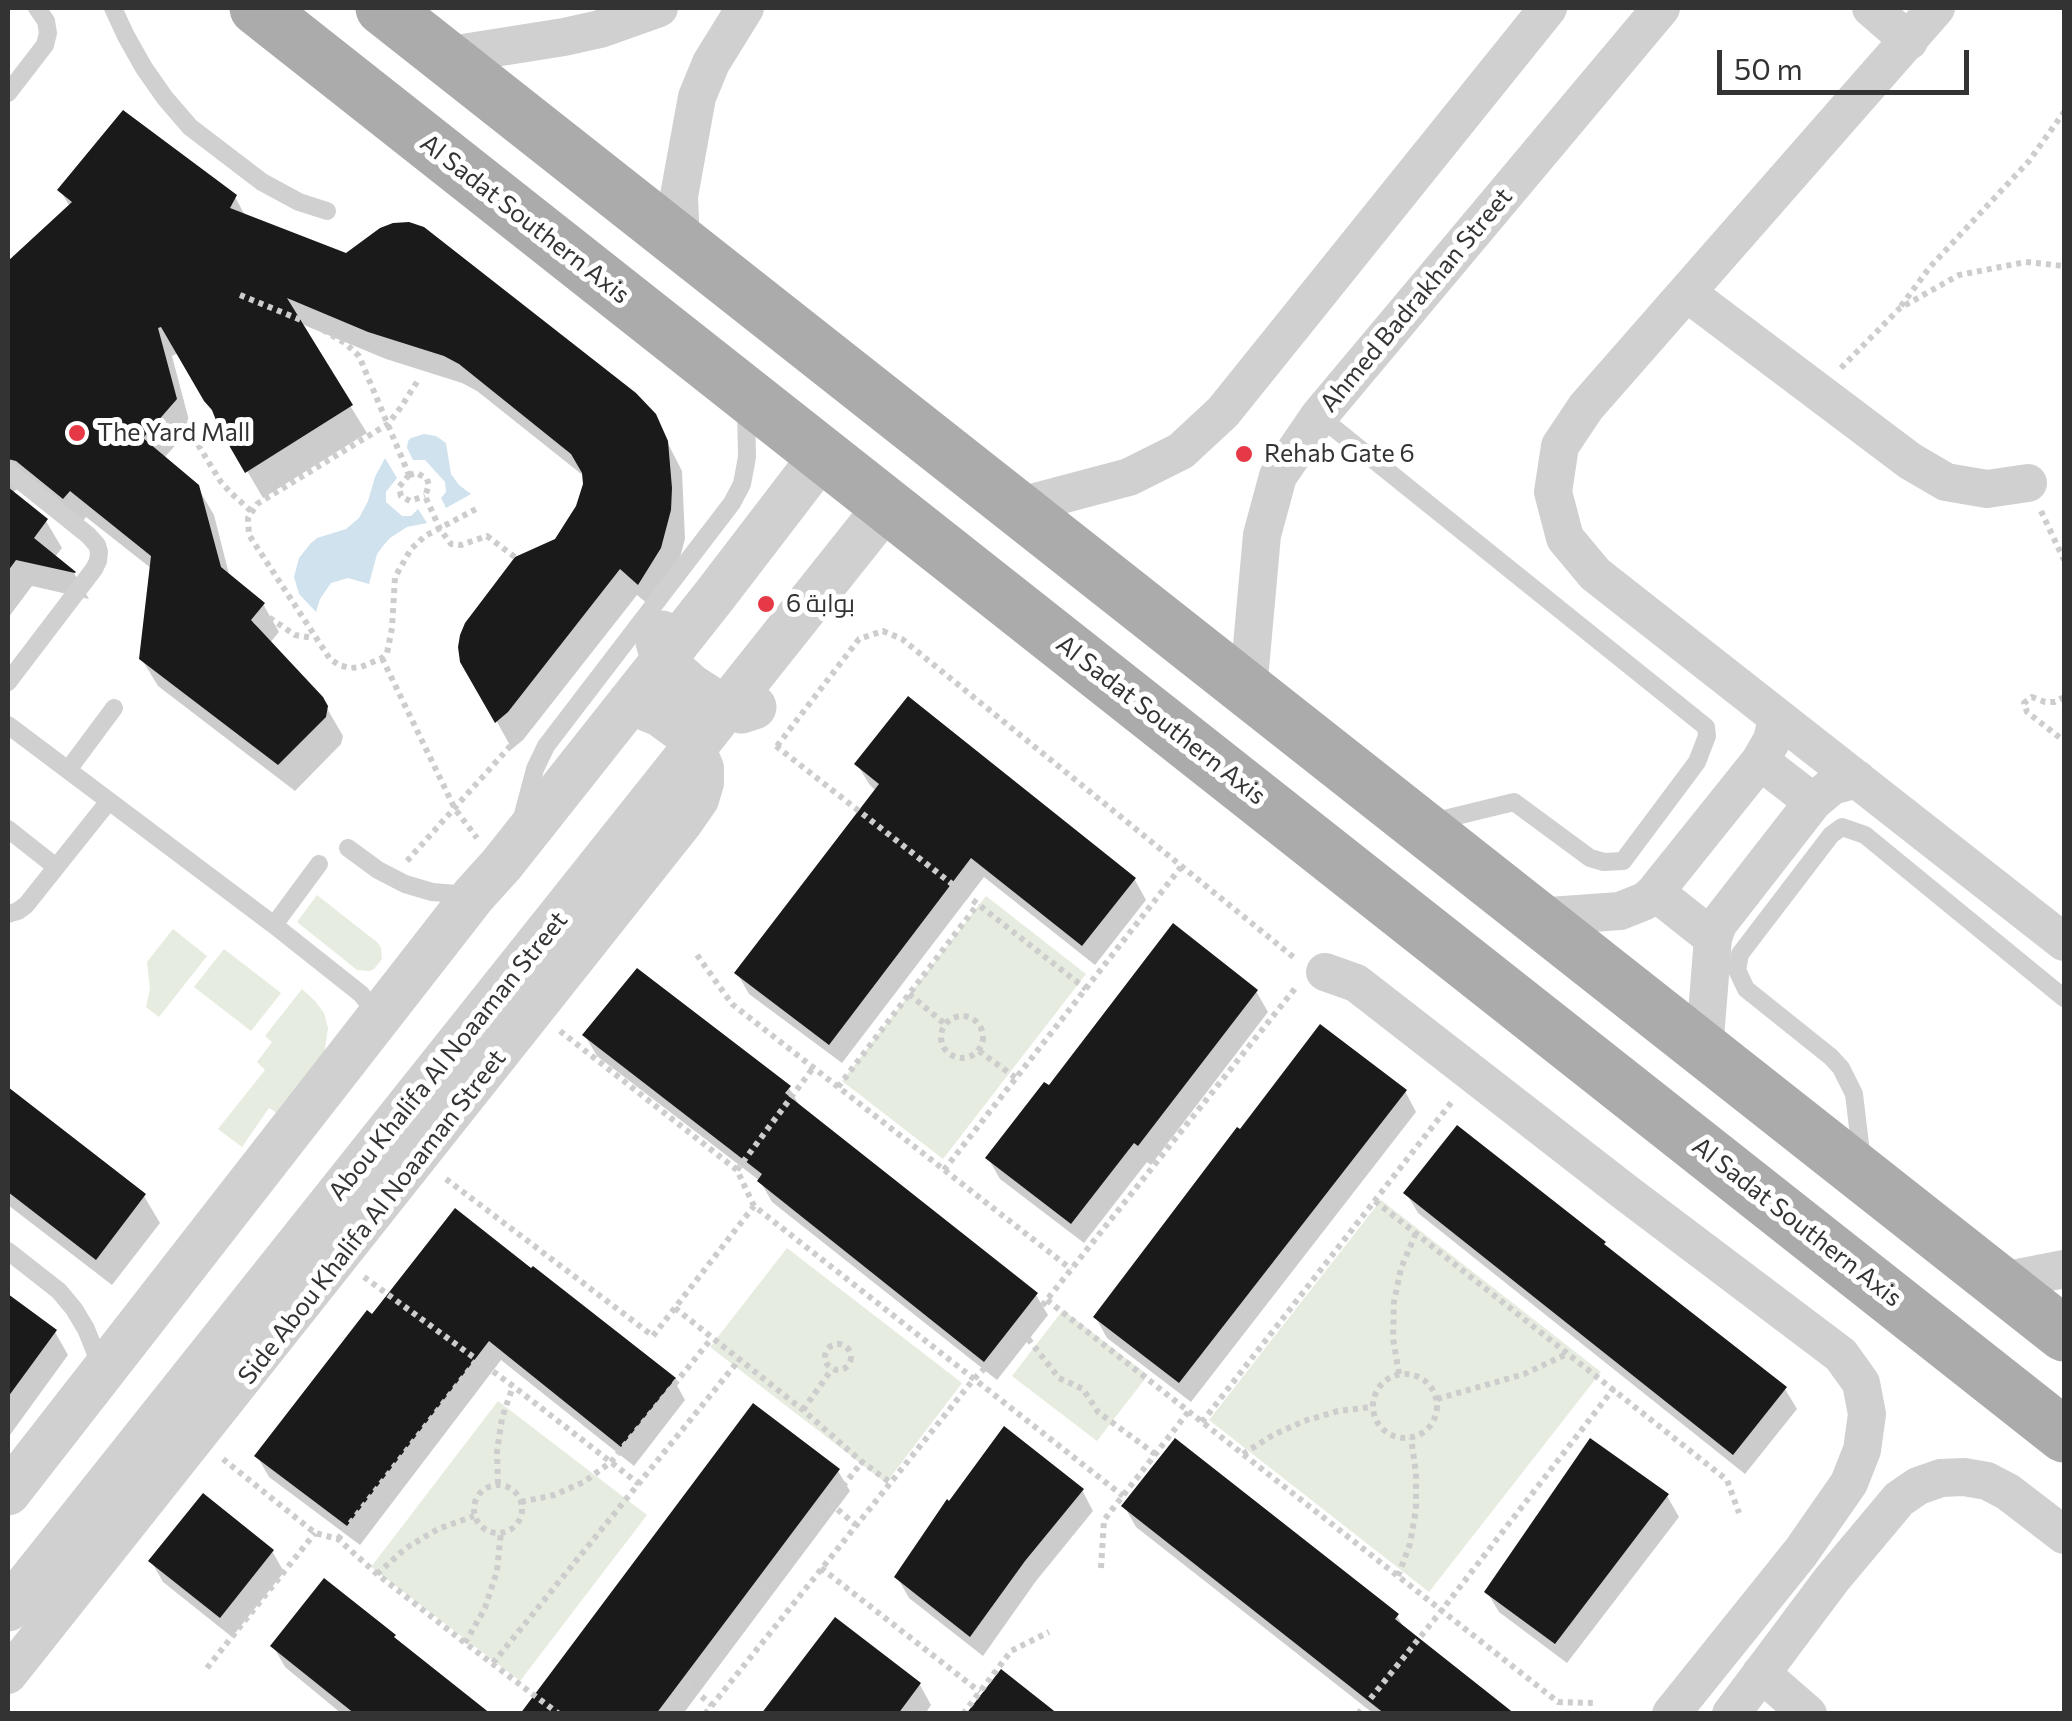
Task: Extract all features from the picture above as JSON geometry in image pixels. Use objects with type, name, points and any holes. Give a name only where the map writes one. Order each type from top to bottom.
[{"type":"main road","name":"Al Sadat Southern Axis","points":[[257,8],[2064,1435]]},
{"type":"main road","points":[[383,8],[2064,1334]]},
{"type":"street","points":[[444,56],[600,30],[659,8]]},
{"type":"street","points":[[1016,507],[1129,477],[1181,451],[1224,412],[1548,8]]},
{"type":"street","name":"Ahmed Badrakhan Street","points":[[1248,690],[1262,536],[1278,476],[1319,416],[1661,8]]},
{"type":"street","points":[[1871,8],[1909,41]]},
{"type":"street","points":[[1936,8],[1586,407],[1560,446],[1553,492],[1565,538],[1594,574],[2064,942]]},
{"type":"street","points":[[681,243],[680,196],[698,98],[728,14]]},
{"type":"street","points":[[1686,294],[1910,462],[1946,482],[1987,489],[2028,483]]},
{"type":"street","points":[[727,707],[692,687],[664,658],[658,642],[663,630],[816,449]]},
{"type":"street","name":"Abou Khalifa Al Noaaman Street","points":[[8,1609],[727,707],[898,512]]},
{"type":"street","points":[[8,1492],[664,658]]},
{"type":"street","points":[[630,702],[674,722],[696,746]]},
{"type":"street","points":[[1535,917],[1620,911],[1655,892],[1760,760],[1778,719]]},
{"type":"street","name":"Side Abou Khalifa Al Noaaman Street","points":[[8,1676],[684,823],[700,800],[705,783],[705,768],[696,746]]},
{"type":"street","points":[[1760,760],[1813,802]]},
{"type":"street","points":[[1704,1050],[1713,938],[1718,924],[1813,802],[1832,786],[1857,778]]},
{"type":"street","points":[[1655,892],[1713,938]]},
{"type":"street","points":[[1325,972],[1356,983],[1840,1356],[1861,1383],[1867,1414],[1862,1450],[1850,1483],[1801,1552],[1671,1714]]},
{"type":"street","points":[[1998,1282],[2064,1270]]},
{"type":"street","points":[[1731,1714],[1832,1579],[1899,1499],[1918,1486],[1964,1476],[1987,1481],[2008,1492],[2064,1536]]},
{"type":"street","points":[[1801,1552],[1832,1579]]},
{"type":"street","points":[[1761,1673],[1808,1714]]},
{"type":"lane","points":[[8,93],[45,45],[46,21],[37,8]]},
{"type":"lane","points":[[113,8],[144,68],[190,126],[262,182],[299,202],[327,211]]},
{"type":"lane","points":[[348,848],[392,878],[432,892],[497,869],[546,746],[732,503],[742,484],[746,457],[745,393]]},
{"type":"lane","points":[[1319,416],[1706,726],[1707,736],[1697,762],[1622,861],[1590,858],[1514,802],[1418,825]]},
{"type":"lane","points":[[8,471],[88,535],[99,552],[94,569],[8,682]]},
{"type":"lane","points":[[68,770],[114,708]]},
{"type":"lane","points":[[8,725],[274,924],[361,994],[379,1017]]},
{"type":"lane","points":[[8,914],[26,905],[110,801]]},
{"type":"lane","points":[[1864,1176],[1849,1080],[1832,1058],[1746,988],[1736,970],[1740,954],[1831,835],[1842,827],[1865,835],[2064,998]]},
{"type":"lane","points":[[8,830],[56,868]]},
{"type":"lane","points":[[274,924],[320,864]]},
{"type":"lane","points":[[8,1251],[59,1291],[74,1309],[103,1372]]},
{"type":"path","points":[[1818,392],[1900,308],[1930,268],[2029,160],[2064,112]]},
{"type":"path","points":[[1900,308],[1959,274],[2026,262],[2064,266]]},
{"type":"path","points":[[240,295],[318,327],[358,356],[409,475]]},
{"type":"path","points":[[416,382],[388,424],[256,504],[248,518],[248,535],[330,659],[350,668],[361,667],[388,652],[395,577],[411,549],[425,536],[476,509]]},
{"type":"path","points":[[177,411],[222,482],[252,511]]},
{"type":"path","points":[[416,473],[430,485],[425,496],[410,501],[401,496],[399,487],[416,473]]},
{"type":"path","points":[[2028,483],[2064,560]]},
{"type":"path","points":[[425,496],[448,541],[454,545],[487,536],[515,557]]},
{"type":"path","points":[[255,624],[264,614],[296,635],[314,638]]},
{"type":"path","points":[[705,1714],[973,1380],[1047,1300],[1298,984],[1301,973],[1298,961],[902,639],[883,631],[859,639],[777,746]]},
{"type":"path","points":[[382,658],[454,809],[497,869]]},
{"type":"path","points":[[2064,697],[2055,702],[2032,697],[2024,703],[2027,712],[2064,741]]},
{"type":"path","points":[[727,707],[1086,989]]},
{"type":"path","points":[[392,878],[522,734]]},
{"type":"path","points":[[944,1170],[1181,867]]},
{"type":"path","points":[[838,1087],[978,904]]},
{"type":"path","points":[[696,954],[732,1004],[1071,1269]]},
{"type":"path","points":[[909,994],[945,1024]]},
{"type":"path","points":[[535,1011],[737,1170],[754,1206],[1123,1496]]},
{"type":"path","points":[[966,1016],[976,1020],[982,1029],[979,1051],[970,1058],[959,1059],[949,1054],[942,1046],[940,1034],[945,1024],[966,1016]]},
{"type":"path","points":[[979,1051],[1016,1078]]},
{"type":"path","points":[[737,1170],[814,1068]]},
{"type":"path","points":[[1202,1422],[1473,1075]]},
{"type":"path","points":[[418,1158],[652,1336],[754,1206]]},
{"type":"path","points":[[1375,1201],[1727,1480],[1739,1513]]},
{"type":"path","points":[[1399,1374],[1393,1338],[1394,1302],[1401,1268],[1416,1233]]},
{"type":"path","points":[[339,1258],[514,1386],[639,1484]]},
{"type":"path","points":[[1047,1300],[1558,1702],[1594,1703]]},
{"type":"path","points":[[675,1308],[891,1483]]},
{"type":"path","points":[[1022,1330],[1058,1378],[1084,1389],[1098,1412],[1155,1454]]},
{"type":"path","points":[[521,1502],[554,1495],[584,1482],[612,1462],[712,1338]]},
{"type":"path","points":[[844,1345],[852,1356],[850,1363],[845,1369],[832,1369],[826,1364],[826,1351],[830,1346],[844,1345]]},
{"type":"path","points":[[1436,1399],[1524,1374],[1569,1353]]},
{"type":"path","points":[[494,1663],[739,1360]]},
{"type":"path","points":[[338,1539],[476,1361]]},
{"type":"path","points":[[803,1410],[832,1369]]},
{"type":"path","points":[[1399,1374],[1416,1375],[1429,1385],[1436,1399],[1437,1412],[1432,1424],[1410,1438],[1396,1438],[1384,1431],[1372,1406],[1385,1380],[1399,1374]]},
{"type":"path","points":[[498,1484],[502,1418],[514,1386]]},
{"type":"path","points":[[1358,1714],[1614,1388]]},
{"type":"path","points":[[1243,1454],[1304,1421],[1372,1406]]},
{"type":"path","points":[[1102,1568],[1104,1520],[1189,1411]]},
{"type":"path","points":[[197,1438],[314,1533],[338,1539],[377,1574],[559,1714]]},
{"type":"path","points":[[1398,1576],[1410,1544],[1416,1509],[1416,1473],[1410,1438]]},
{"type":"path","points":[[663,1714],[862,1462]]},
{"type":"path","points":[[498,1484],[516,1493],[522,1513],[511,1529],[490,1532],[474,1516],[474,1504],[487,1486],[498,1484]]},
{"type":"path","points":[[830,1503],[856,1525]]},
{"type":"path","points":[[377,1574],[406,1548],[438,1528],[474,1516]]},
{"type":"path","points":[[465,1643],[486,1608],[498,1572],[501,1532]]},
{"type":"path","points":[[207,1668],[314,1533]]},
{"type":"path","points":[[822,1568],[980,1692]]},
{"type":"path","points":[[964,1714],[1012,1651],[1049,1632]]},
{"type":"path","points":[[686,1684],[712,1705]]},
{"type":"shaded area","points":[[317,895],[378,943],[382,959],[374,969],[357,970],[297,922]]},
{"type":"shaded area","points":[[986,896],[1086,974],[943,1159],[842,1081]]},
{"type":"shaded area","points":[[173,929],[207,956],[159,1017],[146,1007],[150,989],[147,962]]},
{"type":"shaded area","points":[[224,949],[281,993],[251,1031],[194,987]]},
{"type":"shaded area","points":[[302,989],[324,1013],[328,1028],[324,1056],[280,1115],[269,1108],[242,1147],[218,1129],[265,1070],[257,1062],[272,1042],[265,1036]]},
{"type":"shaded area","points":[[1381,1200],[1601,1372],[1429,1592],[1209,1420]]},
{"type":"shaded area","points":[[787,1248],[962,1383],[886,1483],[710,1347]]},
{"type":"shaded area","points":[[1063,1310],[1148,1375],[1097,1441],[1012,1376]]},
{"type":"shaded area","points":[[498,1401],[647,1515],[520,1681],[371,1567]]},
{"type":"water","points":[[424,434],[446,443],[451,474],[471,494],[446,508],[441,498],[446,492],[445,482],[425,460],[413,460],[407,448],[411,438]]},
{"type":"water","points":[[385,458],[397,478],[386,492],[386,502],[402,516],[411,516],[418,509],[427,523],[407,527],[390,538],[377,554],[369,584],[348,578],[331,583],[316,612],[299,594],[294,577],[299,558],[317,538],[346,529],[359,518]]},
{"type":"building","name":"The Yard Mall","points":[[123,110],[237,195],[230,208],[346,253],[393,223],[409,222],[424,227],[636,393],[656,414],[668,441],[672,488],[661,548],[638,585],[620,569],[508,712],[495,723],[460,662],[460,635],[515,557],[555,539],[576,506],[582,473],[571,454],[459,364],[287,298],[353,405],[245,473],[212,410],[161,327],[158,328],[177,399],[143,438],[199,485],[221,567],[265,603],[251,620],[328,706],[326,717],[278,765],[139,659],[151,556],[70,491],[63,499],[16,461],[8,459],[8,261],[72,202],[57,190]]},
{"type":"building","points":[[8,487],[48,519],[34,538],[75,573],[16,560],[8,571]]},
{"type":"building","points":[[908,696],[1136,878],[1082,946],[971,858],[829,1045],[734,973],[879,784],[854,764]]},
{"type":"building","points":[[1173,923],[1258,990],[1138,1146],[1134,1143],[1071,1224],[985,1158],[1044,1082],[1049,1085]]},
{"type":"building","points":[[637,968],[791,1086],[785,1093],[1038,1293],[984,1362],[757,1181],[762,1174],[582,1035]]},
{"type":"building","points":[[1320,1024],[1407,1090],[1179,1383],[1093,1317]]},
{"type":"building","points":[[8,1087],[146,1194],[96,1260],[8,1192]]},
{"type":"building","points":[[1457,1125],[1787,1387],[1733,1455],[1403,1193]]},
{"type":"building","points":[[455,1208],[676,1378],[621,1447],[489,1341],[347,1526],[254,1456],[367,1310],[372,1314]]},
{"type":"building","points":[[8,1294],[57,1330],[8,1397]]},
{"type":"building","points":[[753,1403],[840,1469],[656,1714],[520,1714]]},
{"type":"building","points":[[1004,1426],[1084,1489],[970,1637],[894,1577],[947,1499]]},
{"type":"building","points":[[1175,1438],[1399,1614],[1395,1619],[1515,1714],[1385,1714],[1121,1506]]},
{"type":"building","points":[[1590,1438],[1669,1494],[1555,1644],[1484,1592]]},
{"type":"building","points":[[203,1493],[274,1550],[220,1618],[148,1561]]},
{"type":"building","points":[[324,1578],[491,1714],[355,1714],[270,1646]]},
{"type":"building","points":[[835,1617],[921,1683],[898,1714],[761,1714]]},
{"type":"building","points":[[1001,1669],[1058,1714],[966,1714]]},
{"type":"place","name":"The Yard Mall","points":[[77,433]]},
{"type":"place","name":"Rehab Gate 6","points":[[1244,454]]},
{"type":"place","name":"بوابة 6","points":[[766,604]]}]
